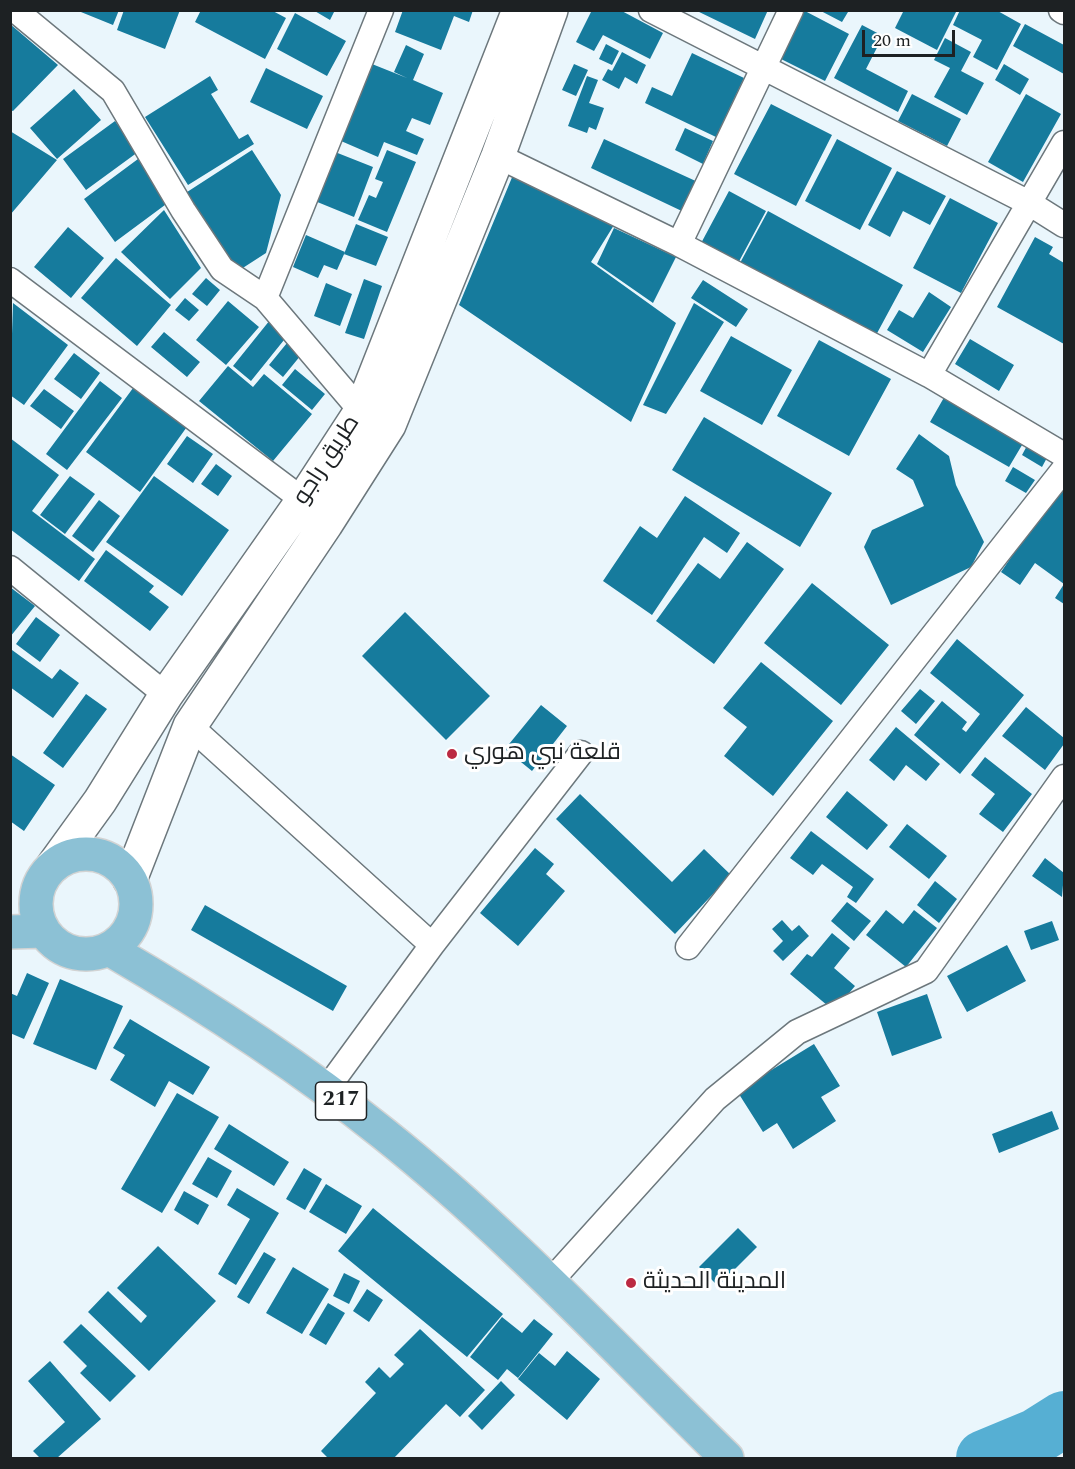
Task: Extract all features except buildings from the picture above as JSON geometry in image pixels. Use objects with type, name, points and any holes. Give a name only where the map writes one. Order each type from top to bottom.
[{"type":"main road","name":"طريق راجو","points":[[53,866],[100,801],[166,695],[303,500],[375,418],[519,10]]},
{"type":"main road","name":"طريق راجو","points":[[130,880],[190,726],[326,524],[498,156],[551,10]]},
{"type":"main road","points":[[80,854],[95,855],[110,860],[121,868],[130,880],[136,899],[135,919],[120,942],[98,954],[73,953],[51,941],[38,920],[37,894],[43,879],[53,866],[66,858],[80,854]]},
{"type":"main road","points":[[10,932],[44,931]]},
{"type":"main road","name":"217","points":[[109,949],[184,992],[326,1090],[441,1182],[727,1458]]},
{"type":"street","points":[[15,10],[113,91],[183,210],[222,269],[265,298],[375,418]]},
{"type":"street","points":[[265,298],[381,10]]},
{"type":"street","points":[[651,10],[1029,203],[1065,225]]},
{"type":"street","points":[[680,244],[791,10]]},
{"type":"street","points":[[929,375],[1065,143]]},
{"type":"street","points":[[498,156],[680,244],[929,375],[1065,455]]},
{"type":"street","points":[[10,280],[303,500]]},
{"type":"street","points":[[688,947],[1065,469]]},
{"type":"street","points":[[10,568],[166,695]]},
{"type":"street","points":[[190,726],[432,945]]},
{"type":"street","points":[[326,1090],[432,945],[581,753]]},
{"type":"street","points":[[548,1284],[715,1099],[797,1032],[926,971],[1065,777]]},
{"type":"waterway","points":[[984,1458],[1037,1436],[1064,1419]]},
{"type":"place","name":"قلعة نبي هوري","points":[[452,754]]},
{"type":"place","name":"المدينة الحديثة","points":[[631,1283]]}]
